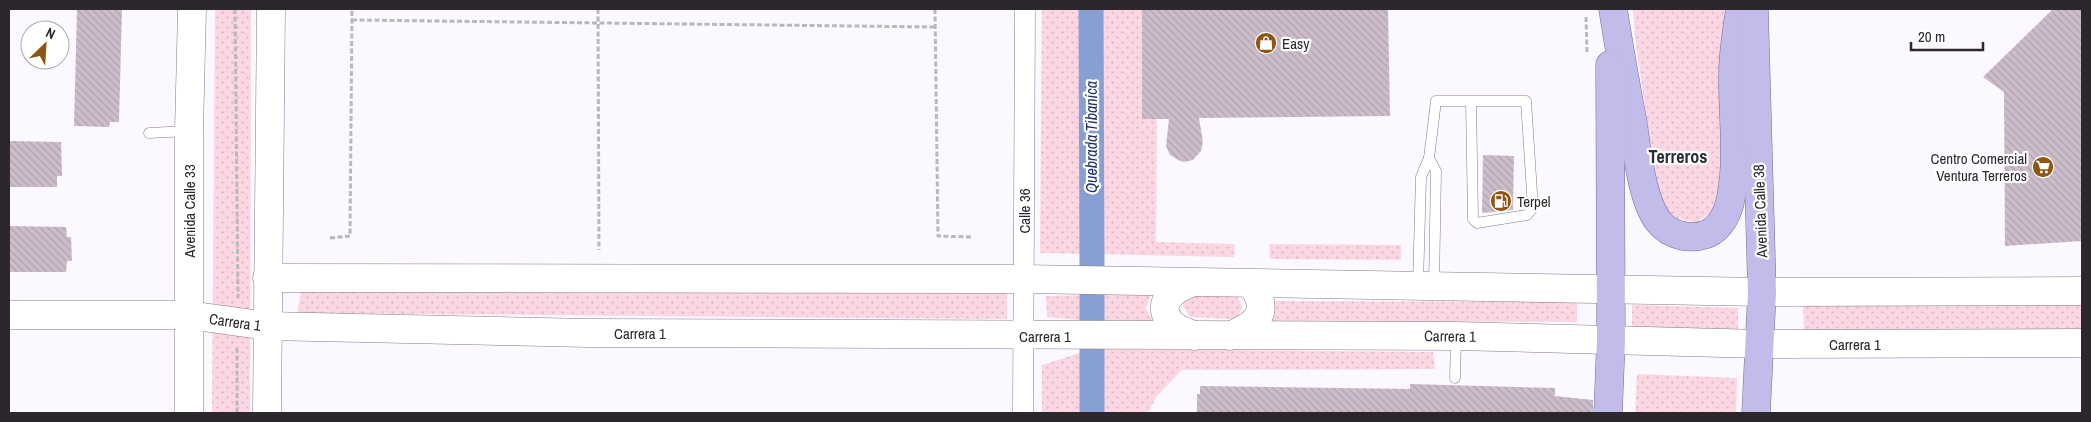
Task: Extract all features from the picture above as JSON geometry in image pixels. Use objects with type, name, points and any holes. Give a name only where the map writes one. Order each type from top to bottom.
[{"type":"main road","points":[[1611,9],[1643,184],[1653,212],[1659,222],[1671,232],[1686,237],[1707,234],[1717,228],[1724,219],[1731,198],[1734,166],[1733,71],[1740,9]]},
{"type":"main road","points":[[1608,413],[1611,340],[1611,9]]},
{"type":"main road","name":"Avenida Calle 38","points":[[1754,9],[1762,292],[1756,413]]},
{"type":"street","name":"Avenida Calle 33","points":[[189,413],[189,132],[192,9]]},
{"type":"street","points":[[267,413],[271,9]]},
{"type":"street","name":"Calle 36","points":[[1023,413],[1025,9]]},
{"type":"street","points":[[267,278],[1024,279],[1762,292],[2082,291]]},
{"type":"street","points":[[1191,283],[1168,296],[1166,306],[1170,322],[1195,336]]},
{"type":"street","points":[[1230,336],[1250,326],[1259,317],[1261,302],[1252,284]]},
{"type":"street","name":"Carrera 1","points":[[9,315],[188,315],[267,326],[589,337],[1456,336],[1760,344],[2082,343]]},
{"type":"lane","points":[[1426,287],[1421,177],[1430,158],[1436,101],[1470,100],[1526,101],[1533,208],[1527,215],[1478,223],[1473,219],[1470,100]]},
{"type":"lane","points":[[149,132],[189,132]]},
{"type":"lane","points":[[1426,287],[1436,171],[1430,158]]},
{"type":"lane","points":[[1455,378],[1456,336]]},
{"type":"path","points":[[236,9],[237,413]]},
{"type":"path","points":[[330,238],[350,236],[352,9]]},
{"type":"path","points":[[598,9],[599,250]]},
{"type":"path","points":[[935,9],[938,236],[972,237]]},
{"type":"path","points":[[352,20],[935,27]]},
{"type":"shaded area","points":[[215,9],[251,9],[250,413],[212,413]]},
{"type":"shaded area","points":[[1042,9],[1142,9],[1142,119],[1157,119],[1156,242],[1235,244],[1234,257],[1040,253]]},
{"type":"shaded area","points":[[1633,9],[1725,9],[1721,92],[1722,161],[1720,193],[1711,212],[1697,222],[1674,219],[1659,203],[1635,38]]},
{"type":"shaded area","points":[[1269,244],[1401,245],[1401,260],[1270,259]]},
{"type":"shaded area","points":[[301,292],[1007,293],[1007,319],[297,313]]},
{"type":"shaded area","points":[[1192,293],[1235,294],[1242,308],[1238,316],[1232,319],[1190,317],[1183,306],[1185,298]]},
{"type":"shaded area","points":[[1151,294],[1146,308],[1153,321],[1092,321],[1047,317],[1046,296]]},
{"type":"shaded area","points":[[1272,301],[1577,302],[1577,322],[1272,321]]},
{"type":"shaded area","points":[[1632,305],[1738,308],[1738,331],[1632,329]]},
{"type":"shaded area","points":[[2082,305],[2082,329],[1804,330],[1803,306]]},
{"type":"shaded area","points":[[1092,349],[1433,352],[1435,369],[1182,370],[1156,397],[1148,413],[1042,413],[1042,365]]},
{"type":"shaded area","points":[[1637,374],[1737,378],[1736,413],[1635,413]]},
{"type":"building","points":[[77,9],[122,9],[119,122],[110,122],[109,127],[74,126]]},
{"type":"building","name":"Easy","points":[[1142,9],[1388,9],[1390,116],[1199,118],[1203,142],[1201,151],[1193,160],[1184,162],[1178,160],[1170,155],[1166,146],[1169,119],[1142,119]]},
{"type":"building","name":"Centro Comercial Ventura Terreros","points":[[2053,9],[2082,9],[2082,241],[2005,246],[2004,92],[1983,77]]},
{"type":"building","points":[[9,141],[61,142],[62,176],[57,176],[57,187],[9,187]]},
{"type":"building","points":[[1483,155],[1514,156],[1513,210],[1482,213]]},
{"type":"building","points":[[9,226],[66,227],[67,237],[71,237],[72,261],[67,261],[66,272],[9,272]]},
{"type":"building","points":[[1410,384],[1555,388],[1555,396],[1593,400],[1593,413],[1197,413],[1197,394],[1200,394],[1200,386],[1410,389]]},
{"type":"waterway","name":"Quebrada Tibaníca","points":[[1091,9],[1092,266]]},
{"type":"waterway","name":"Quebrada Tibaníca","points":[[1092,294],[1092,321]]},
{"type":"waterway","name":"Quebrada Tibaníca","points":[[1092,349],[1092,413]]},
{"type":"place","name":"Easy","points":[[1266,43]]},
{"type":"place","name":"Centro Comercial Ventura Terreros","points":[[2043,167]]},
{"type":"place","name":"Terpel","points":[[1501,201]]},
{"type":"district","name":"Terreros","points":[[1678,156]]}]
